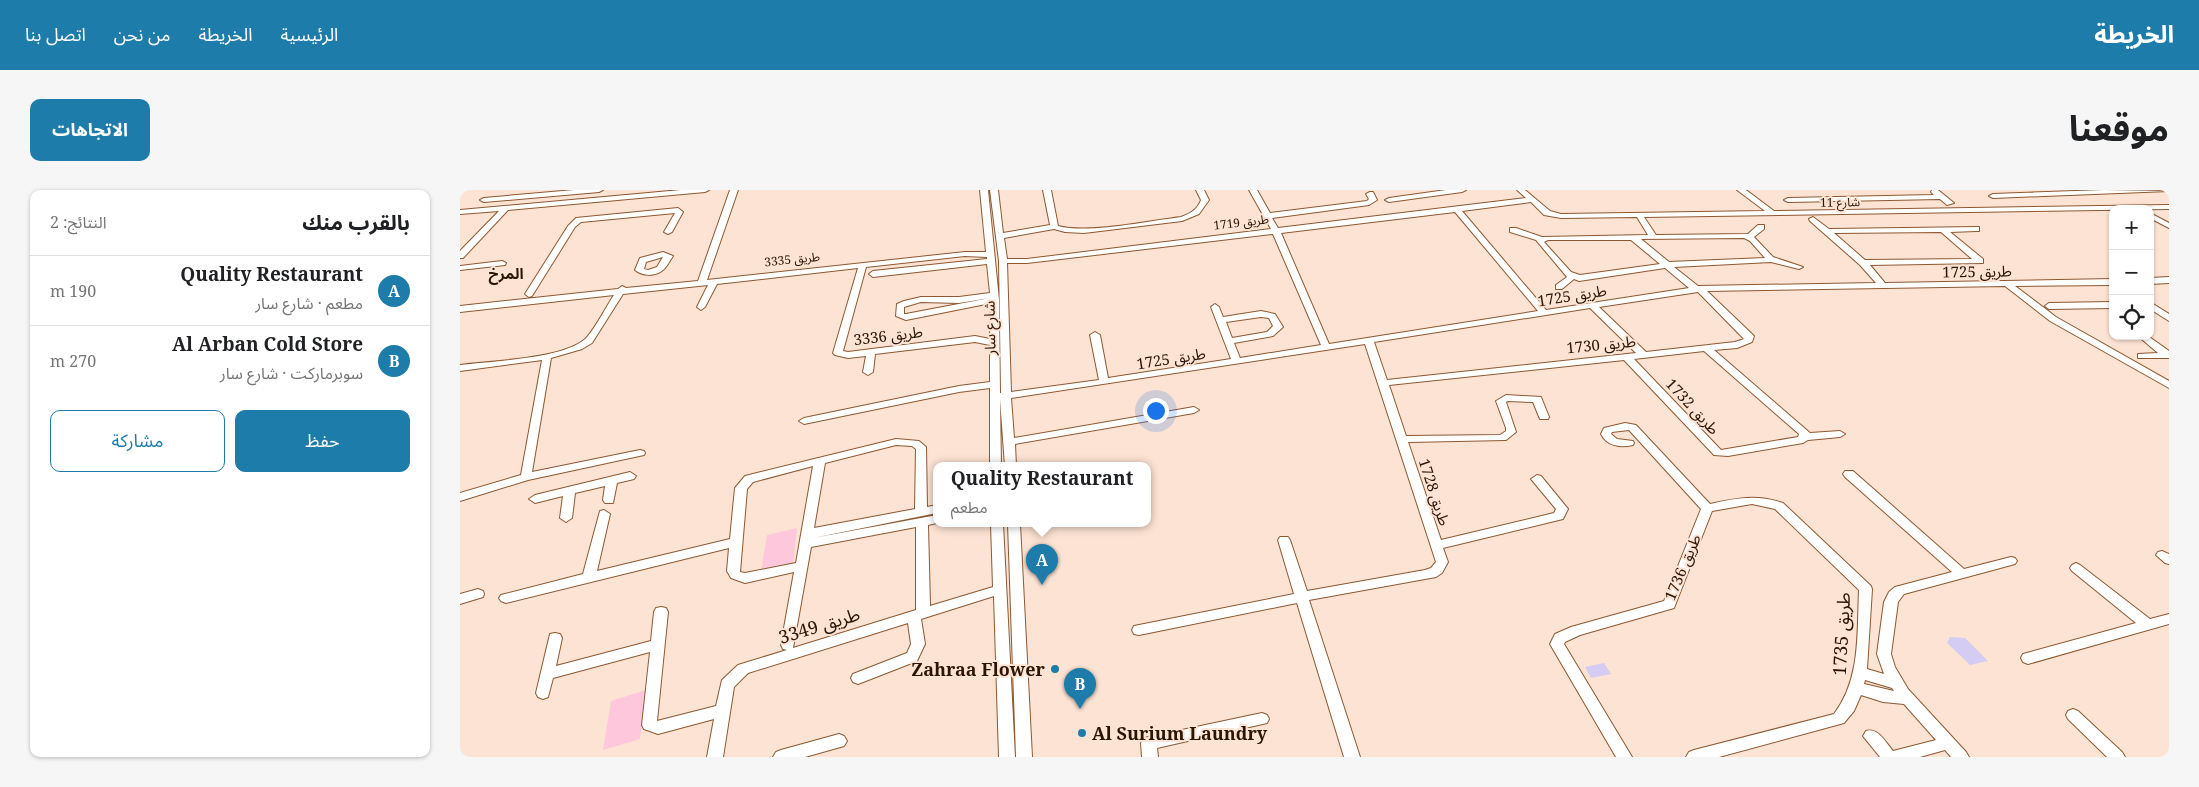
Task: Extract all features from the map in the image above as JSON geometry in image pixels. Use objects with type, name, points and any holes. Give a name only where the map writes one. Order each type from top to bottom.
[{"type":"street","points":[[525,196],[531,190]]},
{"type":"street","points":[[484,200],[599,190]]},
{"type":"street","points":[[529,294],[575,222],[629,206],[704,190]]},
{"type":"street","points":[[702,281],[734,190]]},
{"type":"street","name":"شارع سار","points":[[984,190],[995,298],[995,462]]},
{"type":"street","name":"شارع سار","points":[[994,190],[1003,265],[1006,397],[1011,462]]},
{"type":"street","points":[[1046,190],[1054,226]]},
{"type":"street","points":[[1000,234],[1054,226],[1065,230],[1084,231],[1176,220],[1201,210],[1205,200],[1200,190]]},
{"type":"street","points":[[1254,190],[1276,231],[1326,347]]},
{"type":"street","points":[[1404,190],[1410,198]]},
{"type":"street","points":[[1389,200],[1462,190]]},
{"type":"street","name":"شارع 11","points":[[1521,190],[1547,213],[1556,216],[2109,208]]},
{"type":"street","points":[[1741,190],[1774,214]]},
{"type":"street","points":[[1812,190],[1822,199]]},
{"type":"street","points":[[1932,190],[1950,203]]},
{"type":"street","points":[[1984,190],[2013,210]]},
{"type":"street","points":[[2037,190],[2045,195]]},
{"type":"street","points":[[1993,196],[2167,190]]},
{"type":"street","points":[[1268,216],[1369,203],[1373,201],[1370,194]]},
{"type":"street","points":[[1788,200],[1942,197]]},
{"type":"street","name":"طريق 1719","points":[[1003,265],[1532,200]]},
{"type":"street","points":[[460,212],[506,208],[629,206],[678,210],[679,212],[668,232]]},
{"type":"street","name":"شارع 11","points":[[2154,207],[2169,207]]},
{"type":"street","points":[[460,256],[506,208]]},
{"type":"street","points":[[1457,208],[1544,313]]},
{"type":"street","points":[[1639,215],[1654,238]]},
{"type":"street","points":[[2154,216],[2169,218]]},
{"type":"street","points":[[2154,217],[2169,226]]},
{"type":"street","points":[[1813,219],[1887,286]]},
{"type":"street","points":[[1748,237],[1761,227]]},
{"type":"street","points":[[1866,266],[1980,261],[1942,229]]},
{"type":"street","points":[[1828,231],[1976,229]]},
{"type":"street","points":[[1513,230],[1540,239],[1748,237],[1755,241],[1770,259]]},
{"type":"street","points":[[1634,238],[1698,289]]},
{"type":"street","points":[[1540,239],[1540,243],[1572,277],[1584,278],[1690,262],[1761,262],[1770,259],[1799,267]]},
{"type":"street","name":"طريق 3335","points":[[463,308],[622,289],[965,254],[981,249],[990,242]]},
{"type":"street","name":"طريق 3335","points":[[965,254],[991,258]]},
{"type":"street","points":[[873,274],[991,258]]},
{"type":"street","points":[[460,268],[502,263]]},
{"type":"street","name":"طريق 3336","points":[[863,264],[837,351],[844,355],[975,338],[995,329]]},
{"type":"street","points":[[641,287],[648,274]]},
{"type":"street","points":[[1560,287],[1572,277]]},
{"type":"street","points":[[701,307],[714,280]]},
{"type":"street","points":[[2154,281],[2169,280]]},
{"type":"street","name":"طريق 1725","points":[[995,399],[1698,289],[2109,282]]},
{"type":"street","points":[[2007,284],[2053,319],[2169,385]]},
{"type":"street","points":[[460,368],[547,356],[582,347],[588,341],[622,289]]},
{"type":"street","name":"طريق 1730","points":[[1383,383],[1745,344],[1749,340],[1749,336],[1698,289]]},
{"type":"street","points":[[995,298],[906,317],[900,316],[898,310],[900,306],[909,301],[995,298]]},
{"type":"street","points":[[2048,306],[2109,305]]},
{"type":"street","points":[[1594,306],[1643,354]]},
{"type":"street","points":[[460,316],[463,308]]},
{"type":"street","points":[[1215,308],[1237,361]]},
{"type":"street","points":[[2154,308],[2169,318]]},
{"type":"street","points":[[1220,320],[1261,314],[1272,316],[1277,323],[1278,327],[1270,334],[1228,341]]},
{"type":"street","points":[[1095,335],[1104,382]]},
{"type":"street","name":"طريق 3336","points":[[975,338],[995,343]]},
{"type":"street","points":[[2148,340],[2169,355]]},
{"type":"street","name":"طريق 1728","points":[[1369,341],[1436,545],[1559,516],[1562,509],[1537,479]]},
{"type":"street","points":[[1706,348],[1801,430],[1806,437]]},
{"type":"street","points":[[868,372],[870,352]]},
{"type":"street","points":[[2141,356],[2169,355]]},
{"type":"street","points":[[526,477],[547,356]]},
{"type":"street","name":"طريق 1732","points":[[1626,356],[1718,453],[1798,441],[1806,437],[1840,434]]},
{"type":"street","points":[[804,421],[994,382]]},
{"type":"street","points":[[1401,440],[1502,438],[1508,436],[1511,428],[1502,401],[1506,398],[1537,399],[1544,417]]},
{"type":"street","points":[[1009,442],[1194,410]]},
{"type":"street","points":[[1629,443],[1614,442],[1608,438],[1608,430],[1625,426],[1632,427],[1707,508]]},
{"type":"street","points":[[802,566],[739,577],[733,571],[743,483],[756,476],[896,442],[915,443],[921,447],[926,516],[918,644],[912,657],[858,678]]},
{"type":"street","points":[[460,497],[526,477],[640,453]]},
{"type":"street","points":[[788,645],[820,460]]},
{"type":"street","points":[[590,464],[590,486]]},
{"type":"street","points":[[1849,474],[1962,574]]},
{"type":"street","points":[[535,499],[630,476]]},
{"type":"street","points":[[609,500],[612,480]]},
{"type":"street","points":[[566,518],[570,491]]},
{"type":"street","name":"طريق 1735","points":[[1694,757],[1736,752],[1839,719],[1846,712],[1857,688],[1860,673],[1866,589],[1779,506],[1766,500],[1753,498],[1707,508]]},
{"type":"street","name":"طريق 1736","points":[[1624,757],[1557,644],[1560,638],[1576,631],[1669,605],[1707,508]]},
{"type":"street","points":[[589,578],[604,514]]},
{"type":"street","points":[[806,539],[926,516]]},
{"type":"street","points":[[997,527],[1007,757]]},
{"type":"street","points":[[1014,527],[1024,757]]},
{"type":"street","points":[[1284,540],[1352,757]]},
{"type":"street","points":[[506,598],[736,542]]},
{"type":"street","points":[[1139,630],[1434,573],[1440,568],[1442,562],[1436,545]]},
{"type":"street","points":[[1961,757],[1908,699],[1896,683],[1884,654],[1894,595],[1900,590],[2011,561]]},
{"type":"street","points":[[2076,568],[2148,625]]},
{"type":"street","name":"طريق 3349","points":[[715,757],[727,684],[743,669],[999,590]]},
{"type":"street","points":[[460,599],[478,594]]},
{"type":"street","points":[[661,612],[649,725],[658,728],[722,711]]},
{"type":"street","points":[[2028,658],[2169,619]]},
{"type":"street","points":[[543,693],[555,638]]},
{"type":"street","points":[[547,674],[656,645]]},
{"type":"street","points":[[1860,673],[1896,683]]},
{"type":"street","points":[[1857,688],[1883,696],[1908,699]]},
{"type":"street","points":[[2073,715],[2117,757]]},
{"type":"street","points":[[1150,757],[1149,743],[1262,720]]},
{"type":"street","points":[[1871,736],[1889,757]]},
{"type":"street","points":[[781,757],[839,741]]},
{"type":"street","points":[[1896,757],[1947,743]]},
{"type":"shaded area","points":[[797,528],[793,564],[761,571],[767,535]]},
{"type":"shaded area","points":[[1950,637],[1965,638],[1988,661],[1970,665],[1947,643]]},
{"type":"shaded area","points":[[1604,663],[1611,674],[1591,678],[1585,667]]},
{"type":"shaded area","points":[[646,690],[640,739],[603,750],[611,701]]},
{"type":"place","name":"Quality Restaurant","points":[[1042,585]]},
{"type":"place","name":"Zahraa Flower","points":[[1055,669]]},
{"type":"place","name":"Al Arban Cold Store","points":[[1080,709]]},
{"type":"place","name":"Al Surium Laundry","points":[[1082,733]]},
{"type":"district","name":"المرخ","points":[[506,273]]}]
